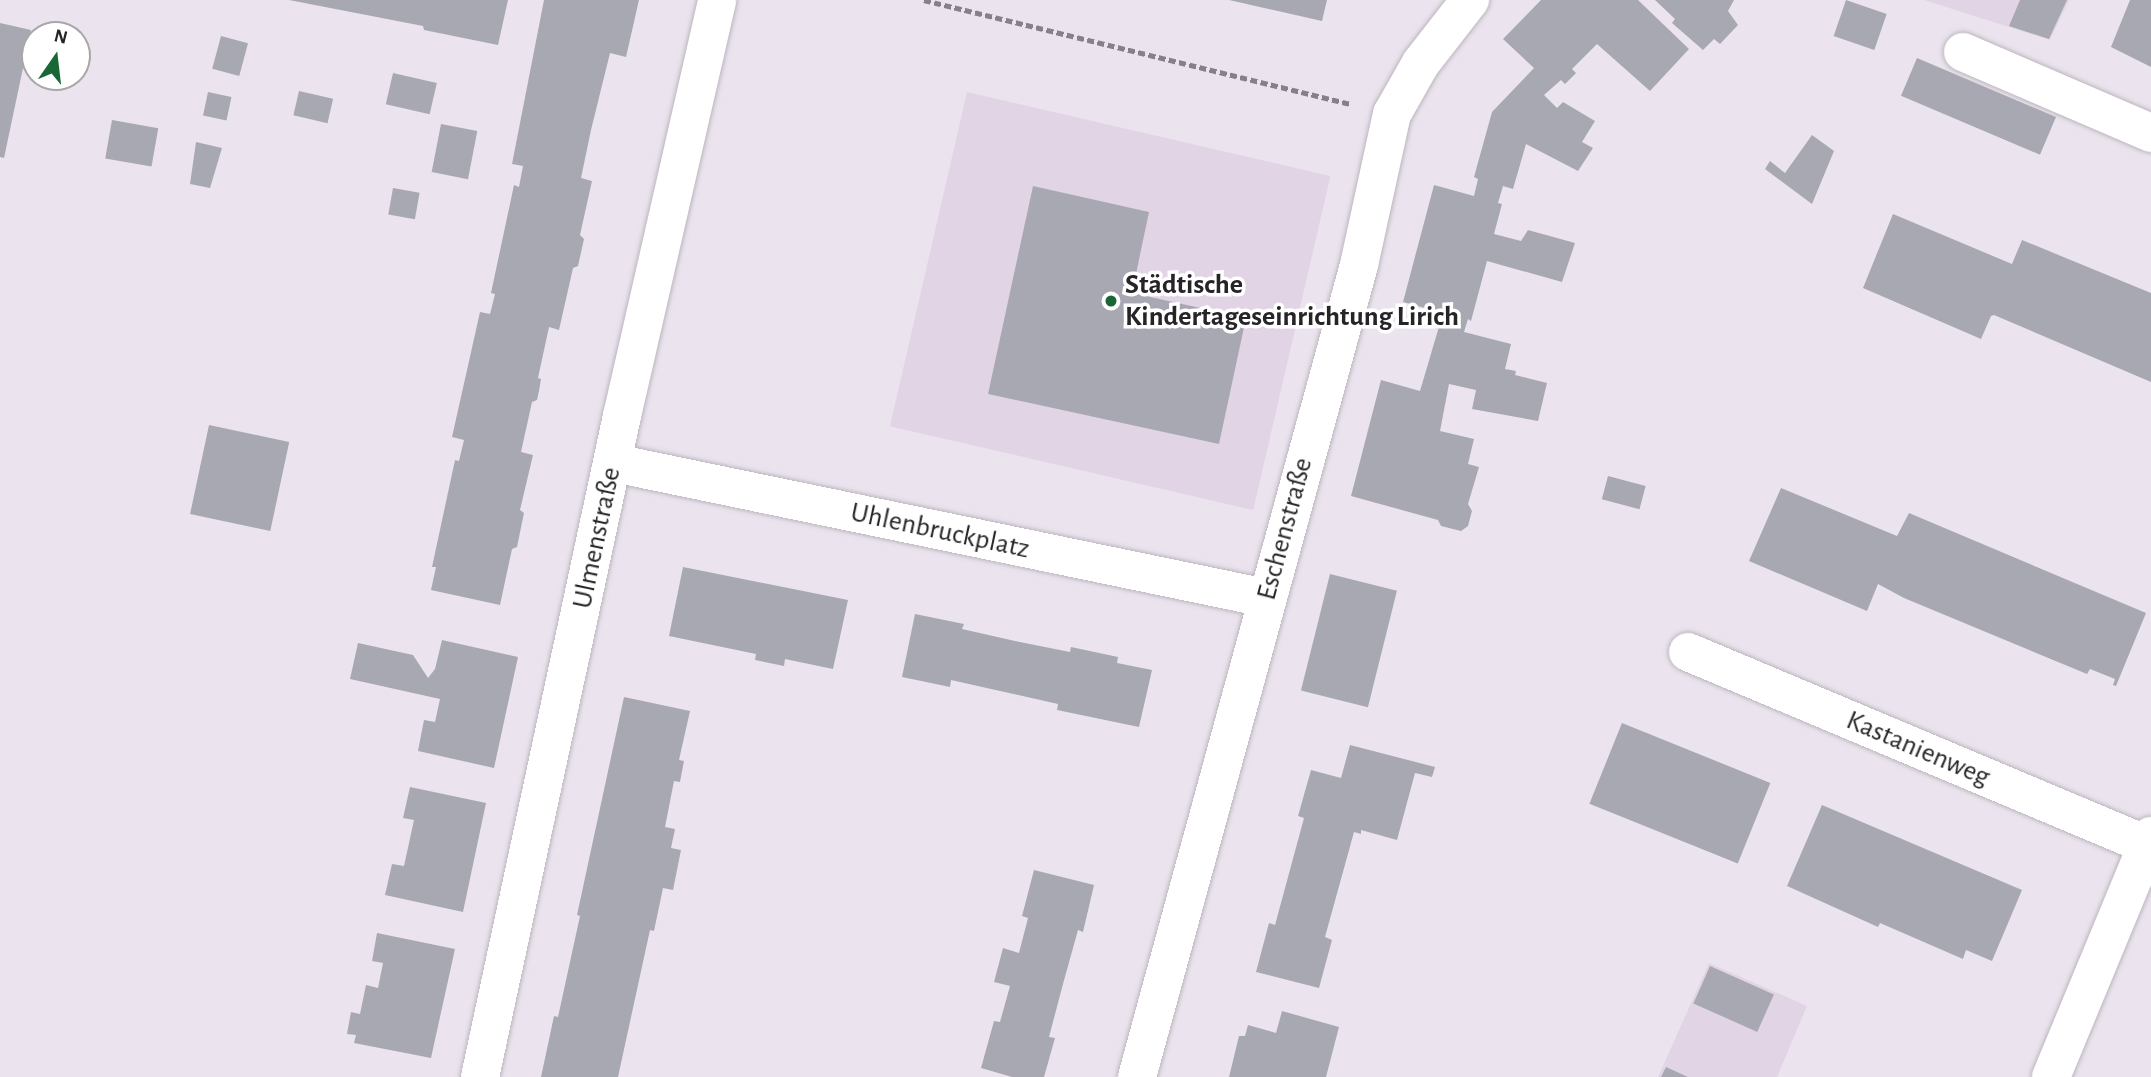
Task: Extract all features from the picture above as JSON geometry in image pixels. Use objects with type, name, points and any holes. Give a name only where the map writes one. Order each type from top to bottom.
[{"type":"street","name":"Ulmenstraße","points":[[480,1077],[717,0]]},
{"type":"street","name":"Eschenstraße","points":[[1137,1077],[1359,265],[1392,114],[1421,63],[1470,0]]},
{"type":"street","points":[[1963,52],[2151,132]]},
{"type":"street","name":"Uhlenbruckplatz","points":[[614,463],[1266,598]]},
{"type":"street","name":"Kastanienweg","points":[[1688,652],[2149,841],[2050,1077]]},
{"type":"path","points":[[924,0],[1392,114]]},
{"type":"shaded area","points":[[1924,0],[2069,0],[2050,40]]},
{"type":"shaded area","name":"Städtische Kindertageseinrichtung Lirich","points":[[967,92],[1330,176],[1253,510],[890,426]]},
{"type":"shaded area","points":[[1709,963],[1807,1006],[1777,1077],[1658,1077]]},
{"type":"building","points":[[289,0],[508,0],[498,45],[424,30],[423,26]]},
{"type":"building","points":[[544,0],[639,0],[626,57],[610,53],[591,130],[581,178],[592,181],[580,235],[584,239],[578,266],[573,268],[559,330],[549,327],[538,378],[541,379],[537,400],[532,402],[521,452],[533,455],[520,510],[524,513],[517,547],[512,549],[500,605],[431,590],[436,567],[432,567],[455,460],[459,461],[464,440],[452,437],[480,312],[490,314],[495,294],[491,293],[514,185],[519,187],[523,166],[512,164]]},
{"type":"building","points":[[1229,0],[1327,0],[1322,21]]},
{"type":"building","points":[[1541,0],[1638,0],[1689,49],[1650,91],[1597,44],[1572,69],[1576,73],[1565,84],[1561,80],[1544,95],[1557,108],[1563,102],[1595,121],[1582,142],[1593,148],[1578,171],[1526,144],[1513,189],[1503,186],[1498,203],[1502,204],[1494,234],[1521,241],[1528,230],[1575,243],[1562,282],[1487,261],[1471,321],[1468,319],[1464,332],[1511,344],[1505,369],[1516,371],[1515,375],[1547,383],[1538,421],[1472,409],[1476,390],[1449,384],[1440,431],[1474,439],[1468,464],[1479,467],[1468,504],[1472,511],[1468,526],[1461,531],[1441,526],[1438,520],[1351,496],[1381,380],[1420,391],[1443,313],[1403,302],[1434,185],[1474,196],[1478,179],[1474,177],[1492,112],[1534,68],[1503,39]]},
{"type":"building","points":[[1655,0],[1734,0],[1728,11],[1738,25],[1720,44],[1714,39],[1703,50],[1672,23],[1675,19]]},
{"type":"building","points":[[1846,0],[1887,14],[1874,50],[1834,36]]},
{"type":"building","points":[[2020,0],[2067,0],[2049,39],[2009,26]]},
{"type":"building","points":[[2130,0],[2151,0],[2151,67],[2111,47]]},
{"type":"building","points":[[0,23],[21,28],[21,77],[4,158],[0,157]]},
{"type":"building","points":[[221,36],[248,43],[239,76],[212,69]]},
{"type":"building","points":[[1917,58],[2056,117],[2040,155],[1901,96]]},
{"type":"building","points":[[393,73],[437,83],[430,114],[386,104]]},
{"type":"building","points":[[299,91],[333,99],[327,123],[293,115]]},
{"type":"building","points":[[208,92],[231,97],[226,120],[203,115]]},
{"type":"building","points":[[112,120],[158,128],[152,167],[105,158]]},
{"type":"building","points":[[441,124],[477,131],[468,179],[432,172]]},
{"type":"building","points":[[1812,135],[1834,151],[1812,204],[1765,169],[1770,161],[1785,173]]},
{"type":"building","points":[[196,142],[222,148],[210,188],[190,184]]},
{"type":"building","points":[[1033,186],[1149,212],[1132,293],[1246,318],[1219,444],[988,394]]},
{"type":"building","points":[[393,188],[420,193],[415,219],[388,215]]},
{"type":"building","points":[[1893,214],[2012,264],[2022,240],[2151,293],[2151,382],[1994,315],[1991,316],[1981,339],[1863,288]]},
{"type":"building","points":[[209,425],[289,442],[270,531],[190,514]]},
{"type":"building","points":[[1608,476],[1646,486],[1639,509],[1602,499]]},
{"type":"building","points":[[1781,488],[1897,536],[1909,513],[2146,613],[2116,686],[2113,685],[2115,679],[2090,669],[2087,674],[1904,598],[1878,584],[1867,611],[1749,561]]},
{"type":"building","points":[[683,567],[848,600],[833,669],[785,659],[784,666],[755,660],[756,654],[669,636]]},
{"type":"building","points":[[1330,574],[1397,591],[1368,707],[1301,690]]},
{"type":"building","points":[[915,614],[964,624],[962,629],[1015,641],[1070,652],[1071,647],[1118,657],[1117,663],[1152,670],[1139,727],[1057,710],[1058,704],[951,680],[950,687],[902,677]]},
{"type":"building","points":[[442,640],[518,657],[494,768],[418,751],[424,720],[435,722],[440,699],[350,679],[358,643],[413,655],[428,678],[435,669]]},
{"type":"building","points":[[624,697],[690,711],[679,760],[684,761],[680,782],[674,781],[665,827],[675,829],[671,848],[681,850],[673,890],[663,888],[654,931],[650,930],[618,1077],[541,1077],[554,1016],[558,1017]]},
{"type":"building","points":[[1622,723],[1770,783],[1738,864],[1589,804]]},
{"type":"building","points":[[1350,745],[1435,767],[1432,777],[1415,773],[1397,840],[1361,830],[1361,834],[1354,832],[1325,937],[1332,940],[1319,988],[1256,972],[1269,923],[1275,925],[1304,818],[1298,816],[1311,770],[1341,778]]},
{"type":"building","points":[[410,787],[486,803],[463,912],[385,895],[392,864],[404,866],[414,820],[403,818]]},
{"type":"building","points":[[1822,805],[2022,890],[1992,961],[1966,950],[1963,959],[1880,923],[1878,927],[1787,886]]},
{"type":"building","points":[[1034,870],[1094,885],[1083,932],[1078,930],[1049,1037],[1055,1038],[1044,1077],[1012,1077],[981,1068],[994,1021],[1000,1022],[1010,986],[994,982],[1003,948],[1019,953],[1028,918],[1022,916]]},
{"type":"building","points":[[377,933],[455,949],[431,1058],[354,1043],[356,1035],[347,1034],[351,1012],[360,1014],[366,985],[378,988],[383,963],[372,961]]},
{"type":"building","points":[[1710,966],[1774,994],[1757,1032],[1693,1003]]},
{"type":"building","points":[[1282,1011],[1339,1027],[1326,1077],[1229,1077],[1239,1036],[1245,1036],[1248,1025],[1276,1033]]},
{"type":"building","points":[[1666,1067],[1688,1077],[1661,1077]]},
{"type":"place","name":"Städtische Kindertageseinrichtung Lirich","points":[[1111,301]]}]
